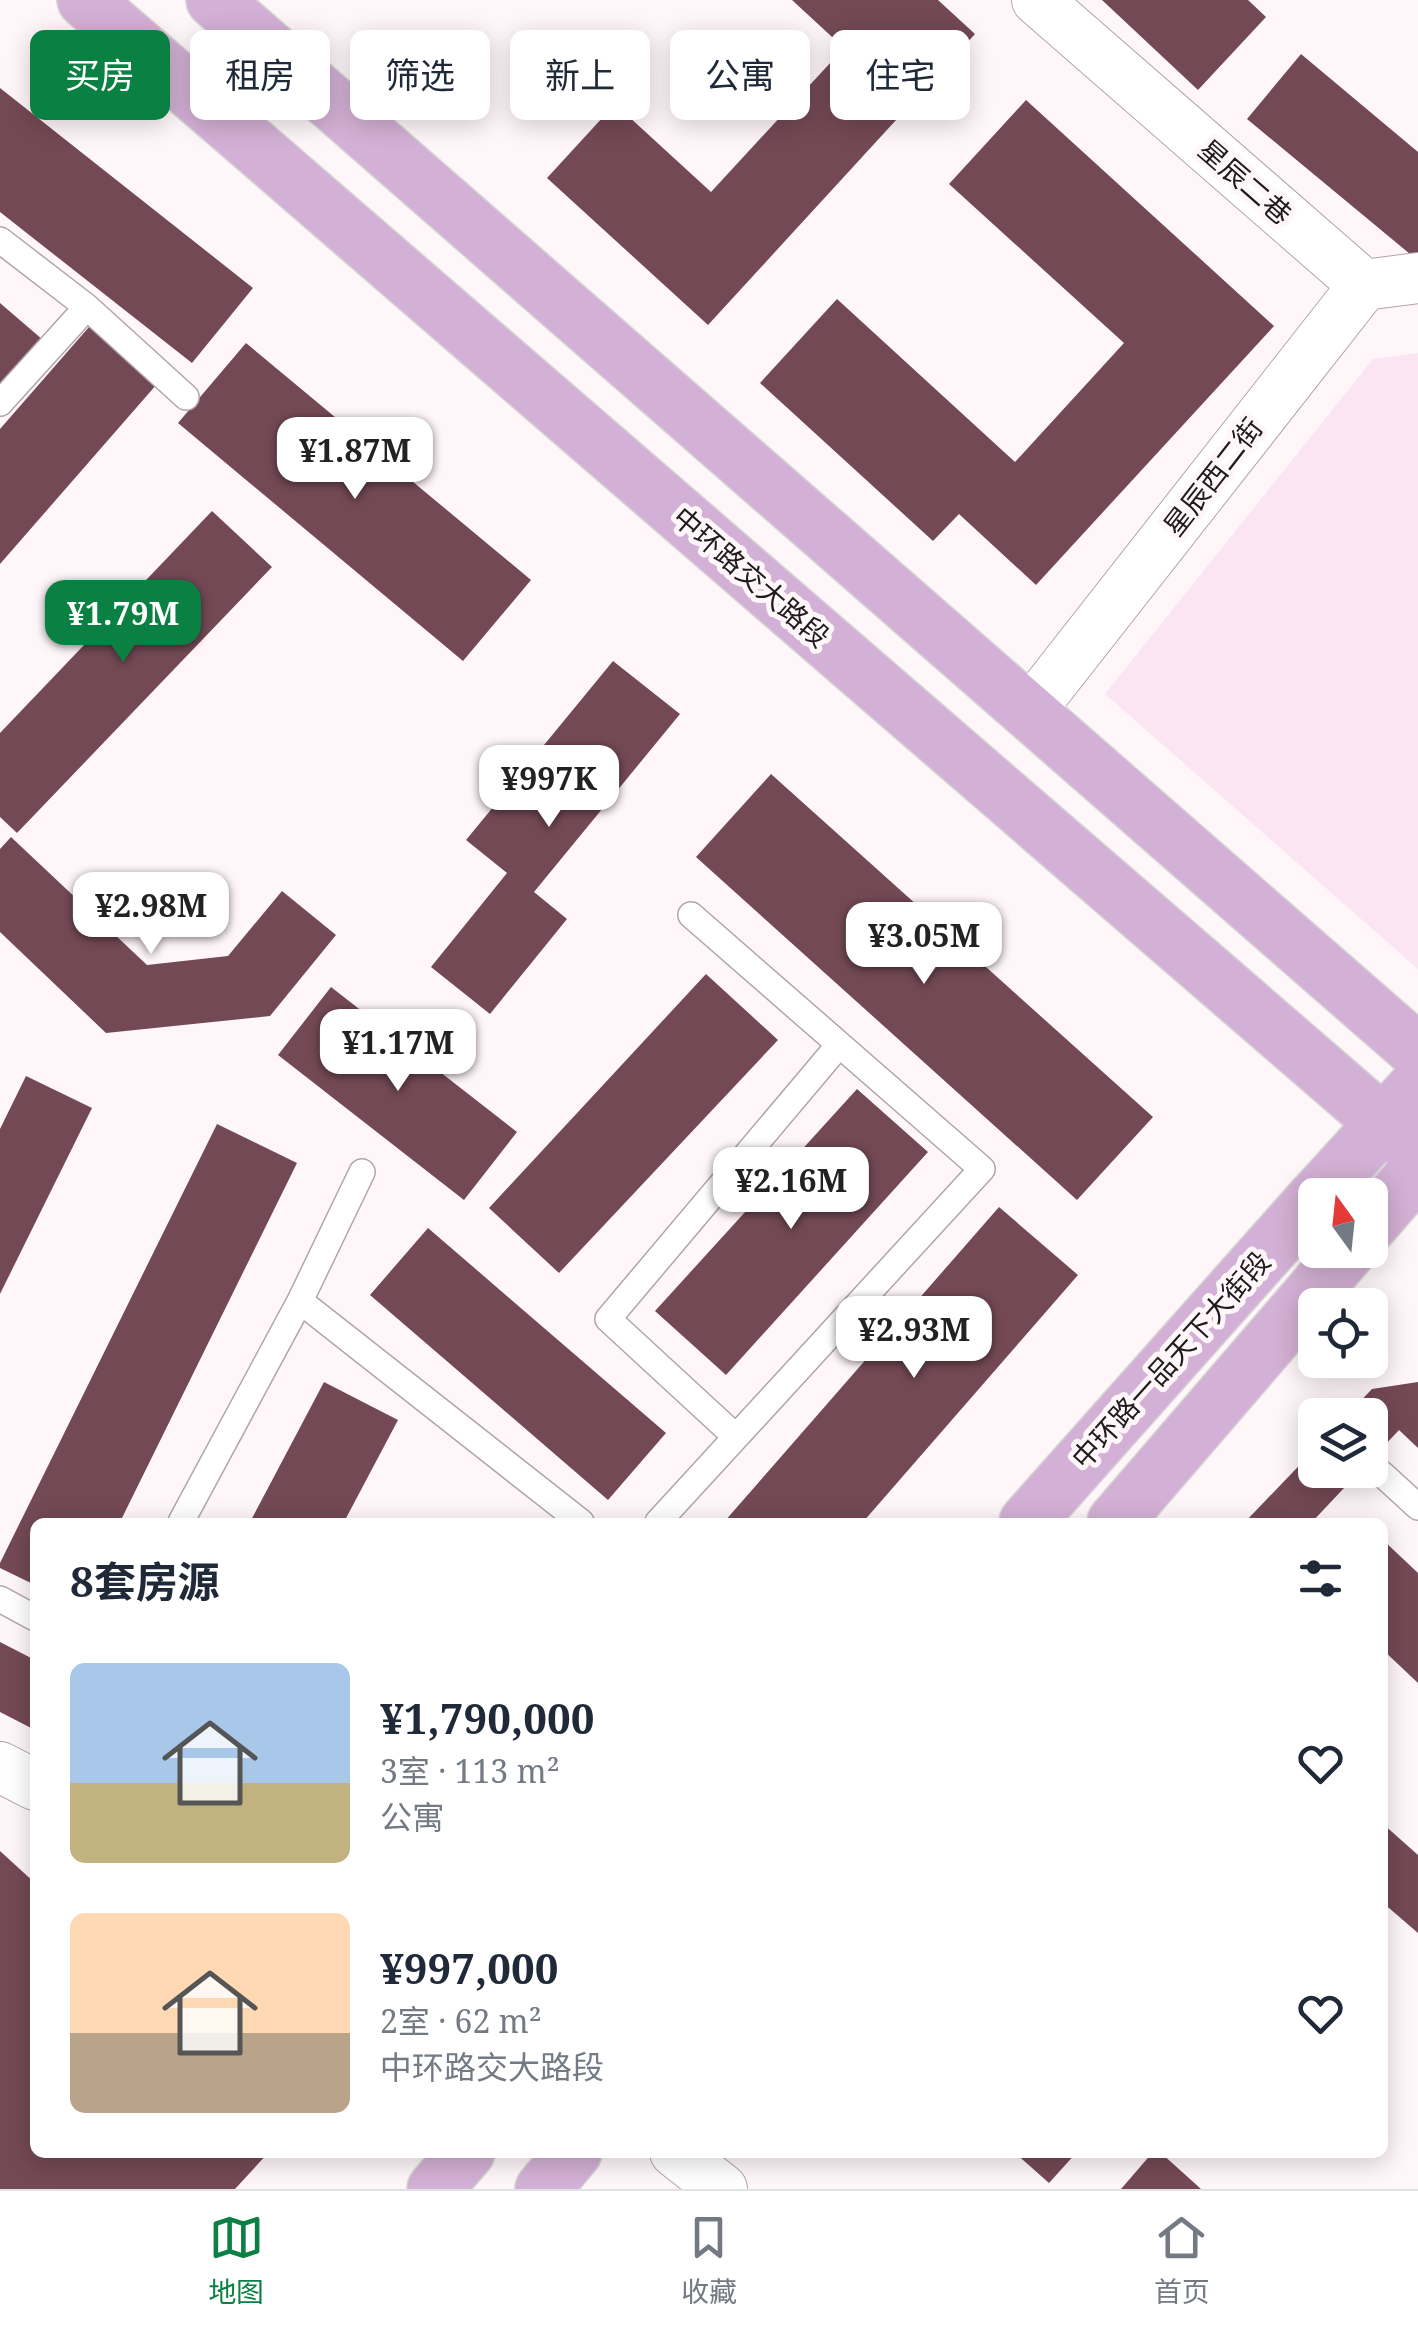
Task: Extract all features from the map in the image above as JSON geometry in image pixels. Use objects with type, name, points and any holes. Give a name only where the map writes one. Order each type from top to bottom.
[{"type":"main road","name":"中环路交大路段","points":[[85,0],[1406,1120]]},
{"type":"main road","points":[[214,0],[1418,1052]]},
{"type":"main road","name":"中环路一品天下大街段","points":[[1338,1178],[1406,1120]]},
{"type":"main road","points":[[1388,1205],[1418,1170]]},
{"type":"main road","name":"中环路一品天下大街段","points":[[1031,1518],[1298,1217]]},
{"type":"main road","points":[[1118,1518],[1334,1268]]},
{"type":"main road","points":[[435,2189],[463,2158]]},
{"type":"main road","points":[[543,2189],[569,2158]]},
{"type":"street","name":"星辰二巷","points":[[1037,0],[1364,285]]},
{"type":"street","points":[[1364,285],[1418,278]]},
{"type":"street","name":"星辰西二街","points":[[1029,712],[1364,285]]},
{"type":"street","points":[[0,1768],[30,1783]]},
{"type":"street","points":[[683,2158],[722,2189]]},
{"type":"lane","points":[[0,240],[86,307],[186,397]]},
{"type":"lane","points":[[0,404],[86,307]]},
{"type":"lane","points":[[662,1518],[982,1169],[691,915]]},
{"type":"lane","points":[[736,1437],[608,1319],[839,1044]]},
{"type":"lane","points":[[183,1518],[300,1301],[362,1172]]},
{"type":"lane","points":[[300,1301],[575,1518]]},
{"type":"lane","points":[[1388,1480],[1418,1507]]},
{"type":"lane","points":[[0,1599],[30,1615]]},
{"type":"shaded area","points":[[1418,353],[1418,969],[1105,694],[1373,359]]},
{"type":"building","points":[[792,0],[938,0],[975,34],[970,39],[970,30],[830,30],[830,35]]},
{"type":"building","points":[[1102,0],[1248,0],[1266,17],[1198,90]]},
{"type":"building","points":[[1301,54],[1418,152],[1418,253],[1410,254],[1247,119]]},
{"type":"building","points":[[830,63],[830,120],[896,120],[708,325],[547,178],[600,120],[632,120],[711,192],[778,120],[810,120],[810,85]]},
{"type":"building","points":[[0,88],[30,112],[30,120],[40,120],[253,288],[192,363],[0,212]]},
{"type":"building","points":[[1026,100],[1274,326],[1036,585],[959,514],[933,541],[760,383],[837,299],[1015,462],[1124,343],[949,184]]},
{"type":"building","points":[[0,303],[43,340],[0,383]]},
{"type":"building","points":[[89,327],[157,384],[0,564],[0,429]]},
{"type":"building","points":[[246,343],[531,580],[463,661],[178,423]]},
{"type":"building","points":[[212,511],[272,567],[17,833],[0,817],[0,733]]},
{"type":"building","points":[[613,661],[680,714],[534,892],[567,919],[490,1014],[431,967],[507,873],[466,840]]},
{"type":"building","points":[[771,774],[1153,1117],[1077,1200],[696,857]]},
{"type":"building","points":[[11,837],[147,965],[228,956],[282,891],[336,935],[270,1016],[106,1033],[0,932],[0,849]]},
{"type":"building","points":[[706,974],[778,1040],[559,1273],[489,1208]]},
{"type":"building","points":[[331,987],[517,1132],[464,1200],[278,1055]]},
{"type":"building","points":[[26,1076],[92,1108],[0,1294],[0,1129]]},
{"type":"building","points":[[857,1089],[928,1152],[726,1375],[655,1311]]},
{"type":"building","points":[[217,1124],[297,1163],[122,1518],[30,1518],[30,1583],[0,1568]]},
{"type":"building","points":[[999,1207],[1078,1275],[866,1518],[727,1518]]},
{"type":"building","points":[[428,1228],[666,1433],[608,1500],[370,1295]]},
{"type":"building","points":[[324,1382],[398,1420],[346,1518],[252,1518]]},
{"type":"building","points":[[1418,1382],[1418,1448],[1399,1430],[1388,1442],[1388,1398],[1363,1398],[1372,1389]]},
{"type":"building","points":[[1298,1467],[1298,1488],[1344,1488],[1316,1518],[1249,1518]]},
{"type":"building","points":[[1388,1545],[1418,1573],[1418,1683],[1388,1655]]},
{"type":"building","points":[[0,1642],[30,1657],[30,1727],[0,1712]]},
{"type":"building","points":[[1388,1828],[1418,1855],[1418,1933],[1388,1907]]},
{"type":"building","points":[[0,1851],[30,1878],[30,2158],[263,2158],[235,2189],[0,2189]]},
{"type":"building","points":[[1021,2158],[1072,2158],[1049,2183]]},
{"type":"building","points":[[1148,2158],[1167,2158],[1201,2189],[1121,2189]]}]
